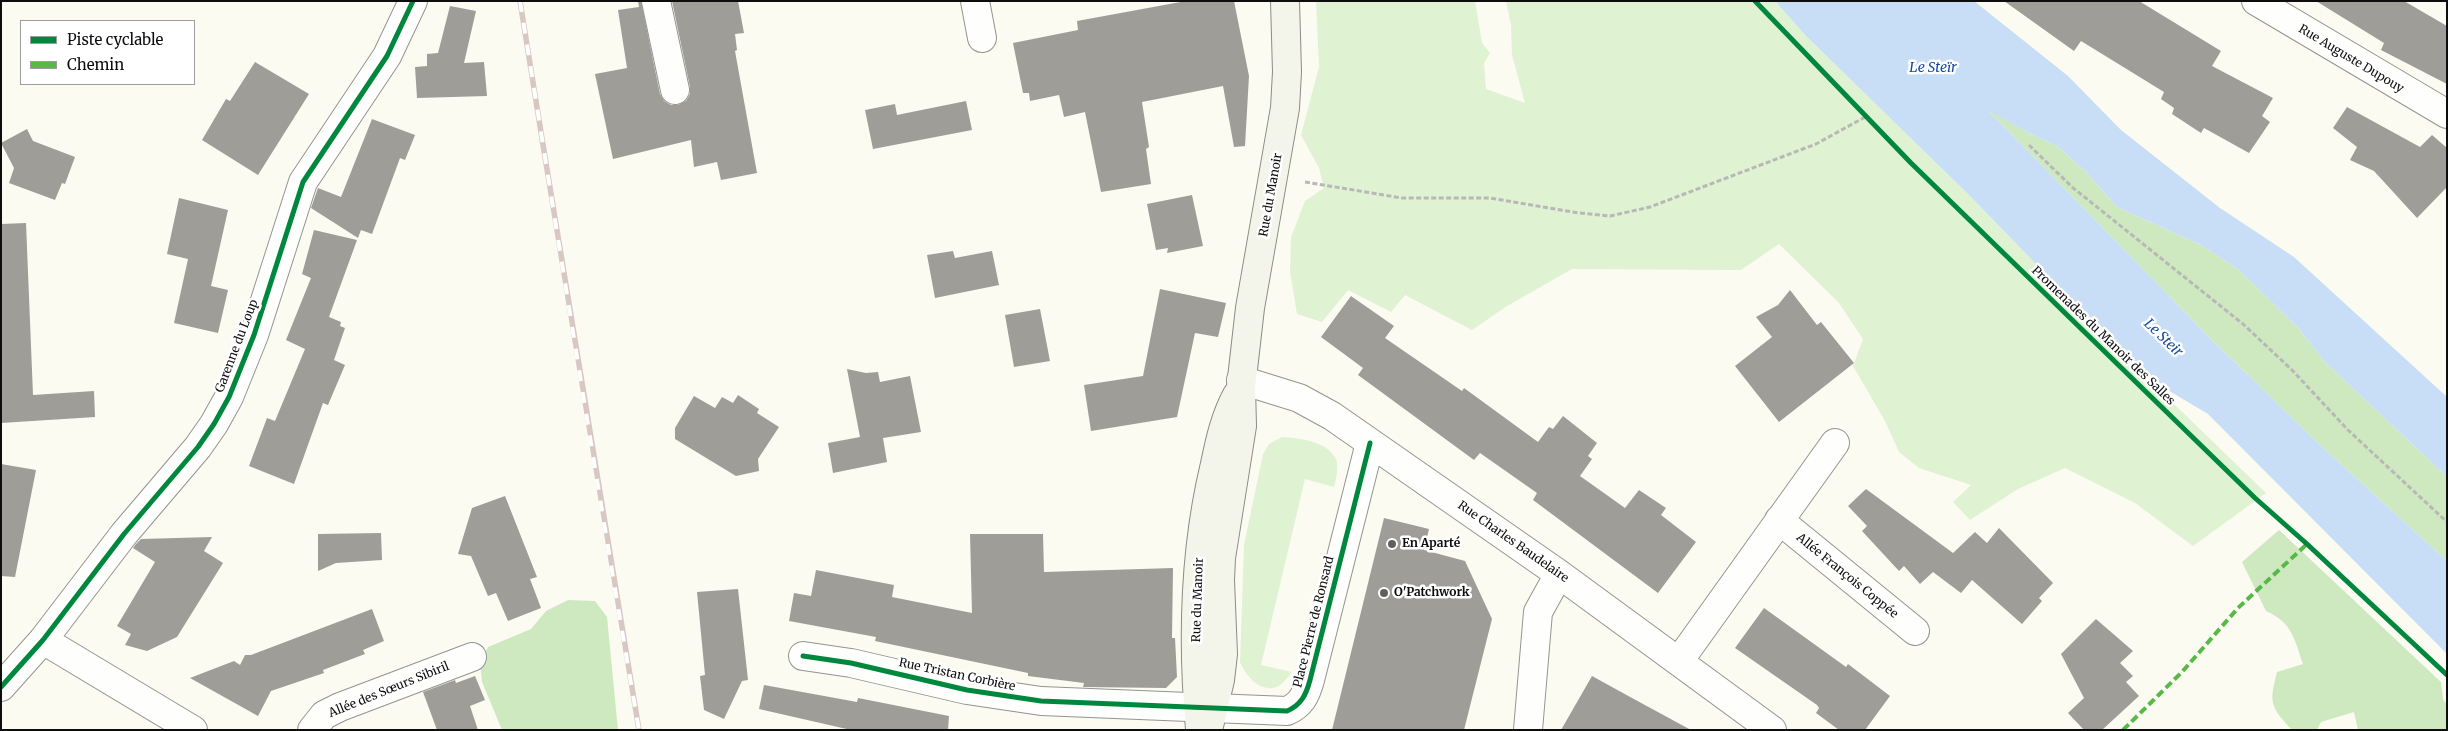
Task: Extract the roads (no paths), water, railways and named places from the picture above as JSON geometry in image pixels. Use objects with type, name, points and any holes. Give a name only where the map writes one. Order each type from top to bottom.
[{"type":"street","name":"Garenne du Loup","points":[[1,687],[42,640],[124,534],[198,447],[214,424],[229,397],[254,335],[303,182],[388,56],[413,1]]},
{"type":"street","points":[[656,1],[675,90]]},
{"type":"street","points":[[975,1],[982,38]]},
{"type":"street","name":"Rue du Manoir","points":[[1205,718],[1196,588],[1201,540],[1223,427],[1241,384],[1250,308],[1274,175],[1286,90],[1285,1]]},
{"type":"street","name":"Rue Auguste Dupouy","points":[[2256,1],[2447,114]]},
{"type":"street","name":"Rue Charles Baudelaire","points":[[1241,384],[1269,387],[1308,402],[1559,574],[1772,730]]},
{"type":"street","name":"Place Pierre de Ronsard","points":[[1205,718],[1287,711],[1296,708],[1303,700],[1310,680],[1370,443]]},
{"type":"street","points":[[1679,661],[1835,443]]},
{"type":"street","name":"Allée François Coppée","points":[[1779,520],[1915,631]]},
{"type":"street","points":[[1528,730],[1538,612],[1559,574]]},
{"type":"street","points":[[42,640],[193,730]]},
{"type":"street","name":"Rue Tristan Corbière","points":[[803,656],[851,663],[1006,697],[1089,704],[1205,718]]},
{"type":"street","name":"Allée des Sœurs Sibiril","points":[[312,730],[324,715],[340,707],[472,657]]},
{"type":"water","name":"Le Steïr","points":[[1775,1],[1974,1],[2068,76],[2121,130],[2220,208],[2294,257],[2447,397],[2447,477],[2325,362],[2298,328],[2239,270],[2201,245],[2117,207],[2086,172],[2057,146],[1988,110],[2211,339],[2319,444],[2447,561],[2447,654],[2208,414],[2146,377],[1969,195],[1806,36]]},
{"type":"railway","points":[[520,1],[639,730]]},
{"type":"place","name":"En Aparté","points":[[1392,544]]},
{"type":"place","name":"O'Patchwork","points":[[1384,593]]},
{"type":"water label","name":"Le Steir","points":[[2163,338]]}]
